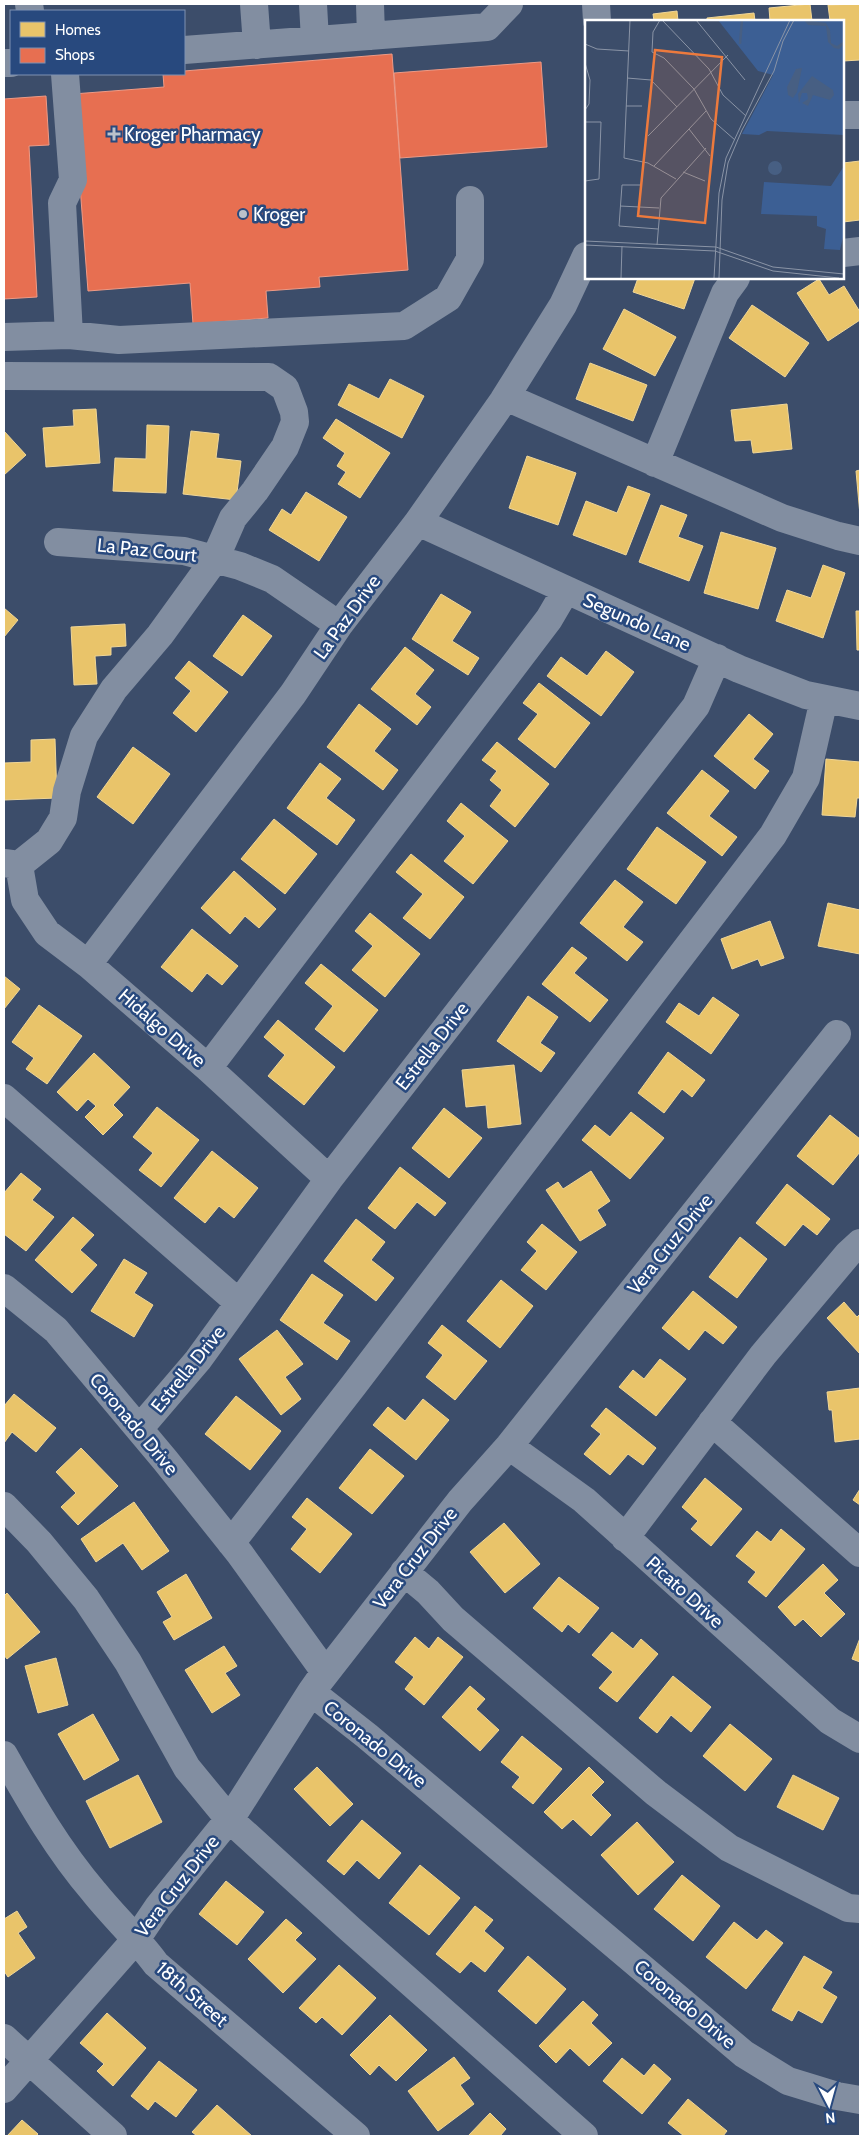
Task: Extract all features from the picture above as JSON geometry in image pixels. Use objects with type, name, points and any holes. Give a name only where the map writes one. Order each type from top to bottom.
[{"type":"street","points":[[254,4],[257,45]]},
{"type":"street","points":[[313,4],[315,40]]},
{"type":"street","points":[[370,4],[371,36]]},
{"type":"street","points":[[185,50],[488,27],[509,4]]},
{"type":"street","points":[[596,4],[597,20]]},
{"type":"street","points":[[65,75],[74,180],[62,203],[69,335]]},
{"type":"street","points":[[844,115],[860,114]]},
{"type":"street","points":[[4,337],[69,335],[119,340],[404,326],[448,298],[470,259],[470,200]]},
{"type":"street","points":[[844,252],[860,251]]},
{"type":"street","name":"La Paz Drive","points":[[88,964],[293,694],[339,625],[418,522],[506,397],[563,305],[585,258]]},
{"type":"street","points":[[655,463],[725,293],[735,279]]},
{"type":"street","points":[[4,376],[269,377],[285,388],[294,412],[295,422],[280,454],[256,491],[233,518],[215,559],[160,635],[114,689],[84,736],[67,791],[63,818],[49,841],[11,864]]},
{"type":"street","points":[[506,397],[782,518],[860,541]]},
{"type":"street","name":"Segundo Lane","points":[[418,522],[772,682],[824,699],[860,706]]},
{"type":"street","name":"La Paz Court","points":[[58,542],[184,551],[240,566],[272,579],[339,625]]},
{"type":"street","points":[[208,1068],[549,619],[566,590]]},
{"type":"street","name":"Estrella Drive","points":[[139,1429],[198,1360],[329,1179],[696,706],[717,658]]},
{"type":"street","points":[[231,1543],[774,835],[806,778],[824,699]]},
{"type":"street","name":"Hidalgo Drive","points":[[11,864],[25,900],[47,933],[88,964],[208,1068],[329,1179]]},
{"type":"street","name":"Vera Cruz Drive","points":[[4,2089],[137,1938],[158,1907],[229,1819],[311,1692],[460,1501],[509,1446],[837,1034]]},
{"type":"street","points":[[4,1098],[239,1303]]},
{"type":"street","points":[[625,1538],[712,1422],[812,1297],[848,1254],[860,1244]]},
{"type":"street","name":"Coronado Drive","points":[[4,1288],[56,1330],[231,1543],[325,1672],[311,1692],[367,1736],[744,2054],[788,2081],[838,2096],[860,2100]]},
{"type":"street","points":[[712,1422],[860,1552]]},
{"type":"street","name":"Picato Drive","points":[[509,1446],[584,1500],[830,1721],[860,1740]]},
{"type":"street","points":[[4,1506],[39,1542],[86,1599],[128,1662],[187,1768],[229,1819],[584,2136]]},
{"type":"street","points":[[404,1572],[428,1592],[453,1619],[656,1794],[729,1848],[848,1908],[860,1909]]},
{"type":"street","name":"18th Street","points":[[4,1755],[42,1823],[94,1892],[137,1938],[156,1964],[356,2136]]},
{"type":"street","points":[[4,2038],[113,2136]]},
{"type":"building: Homes","points":[[810,4],[812,20],[770,20],[769,8]]},
{"type":"building: Homes","points":[[860,4],[860,60],[844,61],[844,20],[830,20],[828,5]]},
{"type":"building: Homes","points":[[677,11],[678,20],[654,20],[653,14]]},
{"type":"building: Homes","points":[[754,13],[755,20],[707,20],[707,18]]},
{"type":"building: Homes","points":[[860,161],[860,220],[844,222],[844,163]]},
{"type":"building: Homes","points":[[638,279],[695,279],[684,309],[633,292]]},
{"type":"building: Homes","points":[[819,279],[829,295],[844,286],[860,312],[860,320],[828,341],[797,293]]},
{"type":"building: Homes","points":[[752,305],[809,343],[785,377],[729,338]]},
{"type":"building: Homes","points":[[624,309],[676,337],[655,376],[603,349]]},
{"type":"building: Homes","points":[[590,363],[647,385],[633,421],[576,399]]},
{"type":"building: Homes","points":[[390,379],[424,396],[402,438],[338,405],[349,384],[379,399]]},
{"type":"building: Homes","points":[[787,404],[792,449],[753,453],[751,440],[735,441],[731,410]]},
{"type":"building: Homes","points":[[96,409],[100,463],[46,467],[43,428],[74,426],[73,410]]},
{"type":"building: Homes","points":[[336,419],[390,453],[360,498],[338,484],[346,472],[337,466],[345,453],[323,438]]},
{"type":"building: Homes","points":[[147,425],[169,426],[166,493],[113,491],[115,458],[146,459]]},
{"type":"building: Homes","points":[[4,431],[26,455],[4,475]]},
{"type":"building: Homes","points":[[191,431],[219,434],[216,458],[241,461],[236,500],[183,494]]},
{"type":"building: Homes","points":[[527,456],[576,473],[558,525],[509,508]]},
{"type":"building: Homes","points":[[860,470],[860,515],[856,471]]},
{"type":"building: Homes","points":[[628,486],[650,494],[626,555],[573,535],[586,501],[617,513]]},
{"type":"building: Homes","points":[[306,492],[347,517],[319,561],[269,530],[282,509],[291,515]]},
{"type":"building: Homes","points":[[661,505],[687,515],[678,537],[703,546],[689,581],[639,562]]},
{"type":"building: Homes","points":[[721,532],[776,548],[758,609],[704,593]]},
{"type":"building: Homes","points":[[823,565],[845,573],[823,638],[776,621],[787,590],[811,598]]},
{"type":"building: Homes","points":[[441,594],[471,612],[452,641],[479,658],[468,675],[412,639]]},
{"type":"building: Homes","points":[[4,608],[18,620],[4,637]]},
{"type":"building: Homes","points":[[856,611],[860,611],[860,650],[857,650]]},
{"type":"building: Homes","points":[[243,615],[272,636],[242,676],[213,656]]},
{"type":"building: Homes","points":[[125,624],[126,646],[111,647],[111,655],[95,656],[97,684],[74,685],[71,627]]},
{"type":"building: Homes","points":[[405,647],[434,670],[415,694],[431,707],[417,725],[371,689]]},
{"type":"building: Homes","points":[[606,651],[634,672],[601,716],[547,676],[561,657],[587,676]]},
{"type":"building: Homes","points":[[189,661],[228,692],[196,732],[173,713],[191,691],[175,678]]},
{"type":"building: Homes","points":[[539,683],[590,723],[555,768],[518,739],[538,714],[523,703]]},
{"type":"building: Homes","points":[[359,704],[391,729],[374,751],[398,770],[383,790],[327,747]]},
{"type":"building: Homes","points":[[749,714],[773,734],[753,759],[769,771],[755,789],[714,756]]},
{"type":"building: Homes","points":[[55,739],[57,798],[4,800],[4,763],[31,762],[31,740]]},
{"type":"building: Homes","points":[[497,742],[549,784],[515,827],[490,806],[502,790],[490,780],[497,771],[482,760]]},
{"type":"building: Homes","points":[[133,747],[170,774],[133,824],[97,797]]},
{"type":"building: Homes","points":[[826,759],[860,762],[860,798],[857,798],[855,817],[822,815]]},
{"type":"building: Homes","points":[[320,763],[341,779],[326,798],[355,820],[337,845],[287,808]]},
{"type":"building: Homes","points":[[702,770],[729,791],[709,816],[737,837],[722,856],[667,813]]},
{"type":"building: Homes","points":[[461,803],[508,841],[473,884],[444,861],[465,836],[447,821]]},
{"type":"building: Homes","points":[[274,819],[317,854],[285,894],[241,859]]},
{"type":"building: Homes","points":[[657,827],[706,862],[676,904],[627,869]]},
{"type":"building: Homes","points":[[411,854],[464,897],[430,939],[403,918],[423,894],[396,872]]},
{"type":"building: Homes","points":[[234,871],[276,909],[259,928],[245,916],[230,934],[201,908]]},
{"type":"building: Homes","points":[[615,880],[643,902],[623,927],[643,942],[627,961],[580,923]]},
{"type":"building: Homes","points":[[828,903],[860,910],[860,954],[818,946]]},
{"type":"building: Homes","points":[[370,913],[420,954],[385,997],[352,970],[373,946],[355,931]]},
{"type":"building: Homes","points":[[770,921],[784,958],[761,966],[758,959],[732,969],[721,939]]},
{"type":"building: Homes","points":[[192,929],[238,966],[222,985],[207,973],[192,992],[161,967]]},
{"type":"building: Homes","points":[[572,947],[587,958],[574,973],[608,1000],[590,1022],[542,984]]},
{"type":"building: Homes","points":[[321,964],[378,1010],[344,1052],[315,1029],[333,1006],[305,983]]},
{"type":"building: Homes","points":[[4,976],[20,989],[4,1009]]},
{"type":"building: Homes","points":[[528,996],[558,1017],[540,1043],[555,1053],[541,1072],[497,1041]]},
{"type":"building: Homes","points":[[713,997],[739,1015],[711,1054],[666,1022],[679,1003],[699,1016]]},
{"type":"building: Homes","points":[[39,1005],[82,1036],[47,1084],[26,1069],[34,1058],[12,1042]]},
{"type":"building: Homes","points":[[278,1020],[335,1067],[304,1105],[268,1076],[285,1055],[264,1037]]},
{"type":"building: Homes","points":[[668,1052],[705,1080],[692,1097],[682,1089],[664,1113],[638,1093]]},
{"type":"building: Homes","points":[[94,1053],[130,1087],[113,1105],[123,1115],[103,1135],[85,1117],[96,1106],[88,1099],[77,1111],[57,1092]]},
{"type":"building: Homes","points":[[514,1065],[521,1124],[488,1128],[486,1105],[466,1107],[462,1070]]},
{"type":"building: Homes","points":[[157,1107],[199,1140],[161,1187],[139,1170],[153,1153],[133,1137]]},
{"type":"building: Homes","points":[[444,1108],[482,1138],[449,1178],[412,1148]]},
{"type":"building: Homes","points":[[631,1112],[664,1138],[630,1179],[582,1140],[595,1125],[610,1137]]},
{"type":"building: Homes","points":[[830,1115],[860,1139],[860,1152],[833,1185],[797,1156]]},
{"type":"building: Homes","points":[[212,1151],[258,1188],[234,1218],[219,1206],[205,1223],[174,1198]]},
{"type":"building: Homes","points":[[400,1167],[446,1203],[435,1216],[417,1202],[395,1229],[368,1208]]},
{"type":"building: Homes","points":[[591,1171],[610,1201],[597,1210],[606,1225],[580,1241],[546,1190],[558,1182],[563,1189]]},
{"type":"building: Homes","points":[[21,1173],[41,1189],[32,1200],[54,1217],[26,1251],[4,1234],[4,1193]]},
{"type":"building: Homes","points":[[787,1184],[830,1219],[817,1235],[803,1224],[785,1246],[756,1223]]},
{"type":"building: Homes","points":[[73,1217],[94,1235],[80,1250],[97,1265],[72,1293],[35,1260]]},
{"type":"building: Homes","points":[[356,1219],[385,1242],[371,1260],[394,1278],[376,1301],[324,1261]]},
{"type":"building: Homes","points":[[542,1224],[577,1252],[546,1290],[521,1270],[537,1251],[527,1242]]},
{"type":"building: Homes","points":[[740,1237],[767,1259],[737,1298],[709,1277]]},
{"type":"building: Homes","points":[[124,1259],[147,1273],[134,1293],[153,1305],[134,1337],[91,1311]]},
{"type":"building: Homes","points":[[312,1274],[343,1295],[323,1323],[350,1341],[337,1360],[280,1320]]},
{"type":"building: Homes","points":[[501,1280],[533,1306],[500,1348],[467,1321]]},
{"type":"building: Homes","points":[[693,1291],[737,1327],[723,1344],[705,1330],[689,1350],[662,1328]]},
{"type":"building: Homes","points":[[844,1302],[857,1317],[860,1314],[860,1354],[827,1318]]},
{"type":"building: Homes","points":[[442,1325],[487,1361],[455,1400],[426,1377],[443,1355],[428,1343]]},
{"type":"building: Homes","points":[[277,1330],[303,1364],[285,1377],[301,1399],[281,1415],[239,1359]]},
{"type":"building: Homes","points":[[660,1359],[686,1379],[656,1416],[619,1387],[633,1370],[644,1379]]},
{"type":"building: Homes","points":[[860,1388],[860,1439],[835,1442],[832,1410],[829,1410],[827,1392]]},
{"type":"building: Homes","points":[[14,1394],[56,1428],[36,1452],[12,1432],[4,1443],[4,1406]]},
{"type":"building: Homes","points":[[236,1396],[281,1431],[250,1470],[205,1434]]},
{"type":"building: Homes","points":[[423,1399],[449,1420],[416,1460],[373,1425],[388,1407],[405,1421]]},
{"type":"building: Homes","points":[[606,1408],[656,1448],[643,1465],[628,1454],[610,1475],[584,1454],[601,1434],[591,1426]]},
{"type":"building: Homes","points":[[81,1448],[118,1486],[78,1525],[61,1507],[76,1493],[56,1472]]},
{"type":"building: Homes","points":[[370,1449],[404,1476],[372,1514],[339,1488]]},
{"type":"building: Homes","points":[[705,1478],[742,1509],[711,1546],[691,1529],[698,1521],[682,1507]]},
{"type":"building: Homes","points":[[860,1489],[860,1505],[853,1500]]},
{"type":"building: Homes","points":[[307,1498],[352,1534],[320,1573],[291,1549],[307,1529],[292,1517]]},
{"type":"building: Homes","points":[[134,1502],[169,1551],[142,1570],[123,1543],[96,1562],[81,1539]]},
{"type":"building: Homes","points":[[504,1523],[540,1564],[505,1593],[470,1552]]},
{"type":"building: Homes","points":[[781,1529],[805,1549],[766,1597],[748,1582],[756,1572],[736,1556],[757,1531],[771,1542]]},
{"type":"building: Homes","points":[[823,1564],[838,1580],[824,1593],[845,1614],[821,1637],[803,1619],[795,1626],[778,1607]]},
{"type":"building: Homes","points":[[186,1574],[212,1618],[174,1640],[163,1622],[172,1617],[157,1592]]},
{"type":"building: Homes","points":[[559,1577],[599,1608],[579,1633],[568,1624],[562,1632],[533,1608]]},
{"type":"building: Homes","points":[[7,1593],[40,1632],[7,1659],[4,1655],[4,1596]]},
{"type":"building: Homes","points":[[612,1632],[633,1649],[641,1639],[658,1654],[617,1702],[599,1688],[613,1672],[592,1655]]},
{"type":"building: Homes","points":[[415,1637],[429,1649],[438,1637],[463,1657],[424,1705],[405,1689],[414,1677],[395,1662]]},
{"type":"building: Homes","points":[[860,1638],[860,1662],[852,1659]]},
{"type":"building: Homes","points":[[224,1646],[237,1666],[225,1673],[240,1695],[212,1713],[185,1670]]},
{"type":"building: Homes","points":[[56,1658],[68,1705],[38,1713],[25,1666]]},
{"type":"building: Homes","points":[[673,1676],[711,1707],[691,1732],[671,1715],[657,1733],[639,1718]]},
{"type":"building: Homes","points":[[470,1686],[485,1699],[476,1709],[499,1730],[480,1751],[442,1717]]},
{"type":"building: Homes","points":[[93,1714],[119,1760],[84,1780],[58,1734]]},
{"type":"building: Homes","points":[[730,1724],[772,1759],[745,1791],[703,1756]]},
{"type":"building: Homes","points":[[522,1736],[562,1769],[533,1804],[512,1787],[520,1777],[501,1762]]},
{"type":"building: Homes","points":[[317,1767],[353,1804],[330,1826],[294,1789]]},
{"type":"building: Homes","points":[[589,1767],[604,1782],[591,1795],[611,1815],[591,1836],[573,1819],[562,1829],[544,1812]]},
{"type":"building: Homes","points":[[138,1775],[162,1822],[110,1848],[86,1801]]},
{"type":"building: Homes","points":[[793,1775],[839,1798],[823,1830],[777,1807]]},
{"type":"building: Homes","points":[[362,1820],[401,1853],[379,1879],[357,1860],[344,1875],[327,1861]]},
{"type":"building: Homes","points":[[637,1822],[674,1862],[638,1895],[601,1855]]},
{"type":"building: Homes","points":[[420,1865],[460,1898],[429,1935],[389,1903]]},
{"type":"building: Homes","points":[[682,1875],[720,1906],[693,1941],[654,1909]]},
{"type":"building: Homes","points":[[226,1881],[264,1912],[237,1945],[199,1914]]},
{"type":"building: Homes","points":[[475,1906],[493,1920],[484,1931],[504,1948],[485,1972],[471,1961],[460,1973],[436,1954]]},
{"type":"building: Homes","points":[[17,1911],[27,1927],[18,1933],[35,1958],[8,1977],[4,1971],[4,1919]]},
{"type":"building: Homes","points":[[286,1919],[302,1933],[295,1940],[316,1959],[283,1993],[248,1959]]},
{"type":"building: Homes","points":[[734,1922],[757,1940],[766,1930],[783,1943],[746,1989],[706,1957]]},
{"type":"building: Homes","points":[[528,1956],[566,1989],[536,2024],[498,1991]]},
{"type":"building: Homes","points":[[804,1956],[832,1972],[822,1988],[837,1997],[822,2023],[798,2010],[792,2021],[772,2010]]},
{"type":"building: Homes","points":[[339,1965],[376,1998],[342,2035],[322,2017],[316,2023],[299,2008]]},
{"type":"building: Homes","points":[[583,2001],[598,2015],[591,2023],[612,2043],[589,2066],[570,2048],[556,2063],[539,2046]]},
{"type":"building: Homes","points":[[107,2013],[146,2048],[113,2086],[97,2071],[104,2064],[80,2043]]},
{"type":"building: Homes","points":[[390,2015],[427,2050],[396,2081],[379,2065],[370,2075],[350,2055]]},
{"type":"building: Homes","points":[[454,2057],[470,2078],[460,2085],[474,2104],[438,2131],[408,2091]]},
{"type":"building: Homes","points":[[622,2058],[644,2076],[654,2064],[671,2079],[642,2114],[603,2081]]},
{"type":"building: Homes","points":[[159,2061],[197,2090],[176,2117],[155,2101],[148,2110],[131,2096]]},
{"type":"building: Homes","points":[[688,2099],[727,2131],[723,2136],[684,2136],[668,2123]]},
{"type":"building: Homes","points":[[217,2105],[252,2136],[197,2136],[192,2132]]},
{"type":"building: Homes","points":[[490,2113],[506,2129],[500,2136],[468,2136]]},
{"type":"building: Homes","points":[[22,2120],[38,2134],[36,2136],[7,2136]]},
{"type":"building: Shops","name":"Kroger","points":[[392,54],[408,270],[319,277],[320,287],[266,291],[268,318],[193,324],[190,283],[88,291],[73,94],[164,87],[163,75],[185,75],[185,71]]},
{"type":"building: Shops","points":[[541,62],[547,147],[400,158],[394,73]]},
{"type":"building: Shops","points":[[46,96],[49,145],[29,146],[37,297],[4,299],[4,99]]},
{"type":"place","name":"Kroger Pharmacy","points":[[114,134]]},
{"type":"place","name":"Kroger","points":[[243,214]]}]
